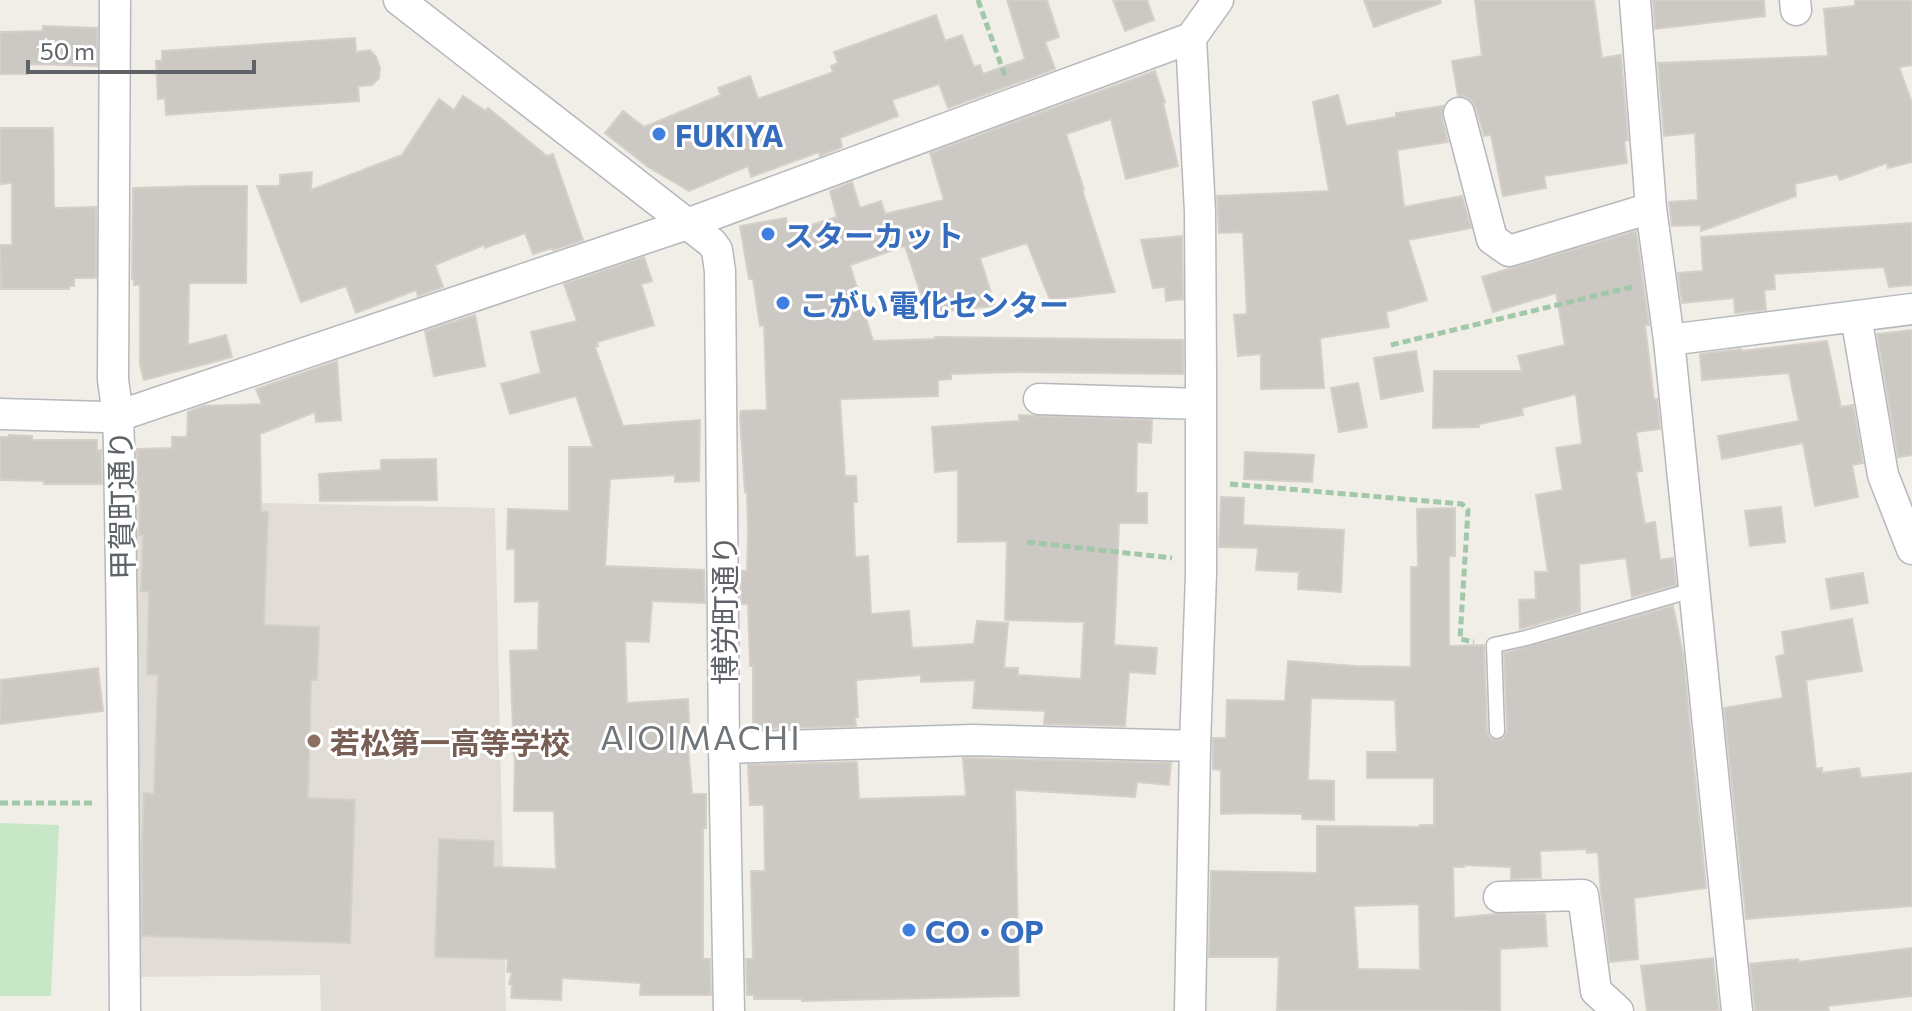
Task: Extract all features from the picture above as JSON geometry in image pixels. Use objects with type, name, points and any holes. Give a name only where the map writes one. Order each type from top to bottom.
[{"type":"street","name":"甲賀町通り","points":[[115,0],[113,380],[118,416],[125,1011]]},
{"type":"street","name":"博労町通り","points":[[399,0],[712,243],[717,250],[720,271],[729,1011]]},
{"type":"street","points":[[0,414],[118,416],[687,224],[1191,38],[1218,0]]},
{"type":"street","points":[[1635,0],[1651,208],[1669,340],[1737,1011]]},
{"type":"street","points":[[1190,1011],[1201,561],[1200,212],[1191,38]]},
{"type":"street","points":[[1459,113],[1492,239],[1509,251],[1651,208]]},
{"type":"street","points":[[1669,340],[1912,309]]},
{"type":"street","points":[[1856,316],[1883,475],[1903,502],[1912,549]]},
{"type":"street","points":[[1039,399],[1201,404]]},
{"type":"street","points":[[724,748],[972,740],[1195,746]]},
{"type":"street","points":[[1499,897],[1583,895],[1596,991],[1618,1011]]},
{"type":"lane","points":[[1497,731],[1494,645],[1693,590]]},
{"type":"path","points":[[978,0],[1014,104]]},
{"type":"path","points":[[1391,345],[1660,280]]},
{"type":"path","points":[[1201,482],[1462,504],[1468,510],[1460,639],[1494,645]]},
{"type":"path","points":[[1027,542],[1201,561]]},
{"type":"path","points":[[0,803],[123,801]]},
{"type":"shaded area","name":"若松第一高等学校","points":[[125,500],[495,508],[506,1011],[321,1011],[320,975],[132,977]]},
{"type":"green space","points":[[0,823],[59,825],[51,996],[0,996]]},
{"type":"building","points":[[1007,0],[1047,0],[1059,37],[1045,42],[1055,69],[948,108],[939,84],[892,100],[898,116],[840,138],[842,147],[820,156],[819,152],[751,177],[748,166],[689,191],[648,167],[605,133],[623,111],[644,127],[721,95],[718,88],[750,76],[758,99],[833,72],[831,66],[838,63],[834,52],[936,15],[945,41],[962,35],[974,67],[980,65],[983,74],[1025,59]]},
{"type":"building","points":[[1113,0],[1147,0],[1154,20],[1125,31]]},
{"type":"building","points":[[1364,0],[1440,0],[1441,3],[1374,27]]},
{"type":"building","points":[[1475,0],[1594,0],[1602,58],[1621,55],[1627,163],[1544,176],[1546,188],[1503,196],[1491,135],[1484,136],[1472,101],[1458,96],[1452,61],[1482,56]]},
{"type":"building","points":[[1653,0],[1764,0],[1765,16],[1655,29]]},
{"type":"building","points":[[1855,0],[1912,0],[1912,65],[1899,67],[1912,103],[1912,162],[1888,168],[1887,163],[1840,180],[1837,174],[1795,184],[1796,196],[1701,231],[1701,225],[1672,226],[1669,202],[1698,200],[1695,133],[1664,136],[1658,63],[1828,56],[1824,9],[1855,6]]},
{"type":"building","points":[[43,26],[97,28],[97,66],[28,64],[28,74],[0,74],[0,32],[43,31]]},
{"type":"building","points":[[355,38],[356,52],[370,50],[380,68],[379,78],[372,85],[358,86],[359,101],[166,115],[165,98],[158,99],[156,61],[162,61],[162,51]]},
{"type":"building","points":[[1155,71],[1165,102],[1178,166],[1126,179],[1111,119],[1066,134],[1115,292],[1050,300],[1027,243],[980,258],[995,306],[927,313],[905,246],[850,265],[873,341],[935,337],[1183,340],[1183,374],[951,374],[951,379],[938,380],[938,396],[840,399],[845,476],[856,476],[857,502],[853,502],[855,557],[868,556],[871,614],[909,611],[912,648],[974,644],[977,621],[1008,623],[1004,668],[1018,668],[1018,675],[1081,679],[1084,622],[1005,620],[1007,541],[958,542],[958,470],[935,472],[932,427],[1019,421],[1019,415],[1152,420],[1151,443],[1137,442],[1136,493],[1147,493],[1147,523],[1119,523],[1114,645],[1157,648],[1155,674],[1129,672],[1125,726],[1044,724],[1045,711],[973,708],[975,680],[921,682],[921,675],[856,680],[856,726],[753,729],[753,666],[750,666],[748,604],[741,604],[741,571],[747,571],[748,532],[740,417],[741,411],[767,410],[764,325],[760,326],[740,226],[786,218],[788,232],[837,217],[830,191],[852,182],[860,208],[881,201],[885,214],[944,200],[930,153]]},
{"type":"building","points":[[1338,95],[1346,126],[1396,117],[1396,113],[1443,106],[1442,118],[1448,142],[1397,150],[1404,207],[1462,196],[1471,228],[1408,240],[1427,300],[1386,312],[1389,327],[1320,338],[1324,388],[1261,389],[1261,354],[1238,356],[1234,315],[1247,314],[1243,232],[1219,233],[1217,196],[1329,191],[1313,102]]},
{"type":"building","points":[[463,96],[486,111],[488,108],[547,156],[553,154],[583,240],[533,254],[525,233],[485,248],[484,245],[435,265],[443,287],[418,296],[416,290],[356,313],[346,286],[301,302],[257,186],[280,186],[280,175],[312,172],[311,190],[402,155],[439,99],[454,110]]},
{"type":"building","points":[[0,128],[53,128],[54,208],[96,207],[96,278],[74,278],[74,286],[69,286],[69,289],[1,289],[0,245],[12,245],[12,183],[0,184]]},
{"type":"building","points":[[247,186],[246,283],[189,283],[188,345],[226,335],[232,357],[144,380],[140,365],[140,285],[134,285],[132,279],[133,188]]},
{"type":"building","points":[[1912,223],[1912,285],[1889,287],[1884,267],[1774,274],[1775,289],[1764,290],[1766,310],[1735,313],[1734,298],[1682,303],[1678,273],[1703,271],[1701,237]]},
{"type":"building","points":[[1636,231],[1660,429],[1636,432],[1642,471],[1636,472],[1645,524],[1655,522],[1660,560],[1673,558],[1676,585],[1632,597],[1626,558],[1579,564],[1580,612],[1520,629],[1519,600],[1536,599],[1535,572],[1548,572],[1536,495],[1563,490],[1556,448],[1582,444],[1576,394],[1522,408],[1523,415],[1479,424],[1479,427],[1433,428],[1434,371],[1522,371],[1518,356],[1565,345],[1556,293],[1493,312],[1482,277]]},
{"type":"building","points":[[1182,236],[1183,299],[1166,301],[1165,287],[1153,288],[1141,240]]},
{"type":"building","points":[[644,257],[652,281],[641,284],[654,325],[597,342],[598,346],[595,347],[623,426],[700,420],[699,481],[675,482],[675,475],[610,479],[605,566],[704,570],[705,603],[652,601],[649,642],[625,641],[627,703],[688,699],[689,723],[686,723],[692,794],[706,794],[703,959],[710,959],[711,995],[640,995],[641,983],[562,978],[561,1000],[511,998],[512,985],[509,984],[512,972],[507,972],[508,959],[435,957],[439,839],[494,841],[493,867],[556,869],[554,811],[514,811],[510,651],[538,650],[539,601],[515,602],[515,549],[507,549],[508,509],[569,511],[569,447],[593,447],[576,396],[510,414],[501,384],[541,373],[531,332],[577,321],[564,284]]},
{"type":"building","points":[[475,315],[485,366],[434,376],[425,331]]},
{"type":"building","points":[[1912,330],[1912,455],[1898,457],[1877,334]]},
{"type":"building","points":[[1827,341],[1841,407],[1853,405],[1863,463],[1852,465],[1858,497],[1815,506],[1803,443],[1722,459],[1718,436],[1799,421],[1789,373],[1702,380],[1700,354]]},
{"type":"building","points":[[1416,351],[1423,391],[1381,399],[1374,358]]},
{"type":"building","points":[[337,361],[341,420],[316,422],[315,412],[260,434],[261,512],[268,512],[264,625],[319,627],[317,680],[311,680],[308,798],[355,800],[350,943],[142,936],[144,793],[154,794],[158,675],[147,674],[149,592],[141,591],[143,535],[139,535],[137,449],[172,448],[172,437],[187,437],[188,412],[203,406],[262,404],[256,389]]},
{"type":"building","points":[[1358,383],[1367,427],[1339,432],[1331,388]]},
{"type":"building","points":[[32,436],[32,440],[97,440],[97,451],[101,450],[102,484],[0,480],[0,437]]},
{"type":"building","points":[[1245,452],[1314,455],[1312,482],[1244,479]]},
{"type":"building","points":[[436,459],[437,500],[320,501],[319,474],[381,470],[381,460]]},
{"type":"building","points":[[1221,497],[1244,498],[1243,525],[1344,530],[1341,592],[1298,589],[1299,572],[1256,570],[1258,548],[1219,547]]},
{"type":"building","points":[[1781,507],[1785,542],[1750,546],[1745,511]]},
{"type":"building","points":[[1455,508],[1455,556],[1449,556],[1449,646],[1484,645],[1487,731],[1493,740],[1503,739],[1507,731],[1504,653],[1673,606],[1683,654],[1706,888],[1634,898],[1638,959],[1610,962],[1598,852],[1587,853],[1586,849],[1540,851],[1541,878],[1511,879],[1511,867],[1453,867],[1454,918],[1545,914],[1547,946],[1500,949],[1500,1011],[1277,1010],[1279,957],[1209,957],[1211,871],[1317,873],[1317,826],[1434,825],[1434,778],[1367,778],[1367,752],[1397,752],[1395,700],[1311,698],[1308,780],[1334,781],[1334,820],[1302,819],[1302,814],[1221,814],[1221,770],[1213,769],[1213,738],[1226,738],[1227,700],[1285,701],[1288,661],[1411,667],[1411,567],[1418,567],[1417,509]],"holes":[[[1419,904],[1420,970],[1358,969],[1354,906]]]},
{"type":"building","points":[[1863,573],[1868,603],[1831,609],[1826,579]]},
{"type":"building","points":[[1852,619],[1862,671],[1806,680],[1816,769],[1822,768],[1822,773],[1859,768],[1861,778],[1912,773],[1912,906],[1746,919],[1724,708],[1783,698],[1776,657],[1785,654],[1782,632]]},
{"type":"building","points":[[98,668],[103,711],[0,724],[1,680]]},
{"type":"building","name":"CO・OP","points":[[963,758],[1171,763],[1169,785],[1137,782],[1135,797],[1015,790],[1019,996],[802,1001],[754,999],[754,995],[747,995],[746,959],[753,959],[751,871],[765,871],[764,805],[750,805],[748,765],[857,762],[859,799],[966,796]]},
{"type":"building","points":[[1912,948],[1912,996],[1828,1006],[1829,1011],[1755,1011],[1750,964],[1798,959],[1799,962]]},
{"type":"building","points":[[1713,958],[1719,1011],[1647,1011],[1641,966]]},
{"type":"place","name":"FUKIYA","points":[[659,134]]},
{"type":"place","name":"スターカット","points":[[768,234]]},
{"type":"place","name":"こがい電化センター","points":[[783,303]]},
{"type":"place","name":"若松第一高等学校","points":[[314,741]]},
{"type":"place","name":"CO・OP","points":[[909,930]]},
{"type":"district","name":"AIOIMACHI","points":[[701,736]]}]
